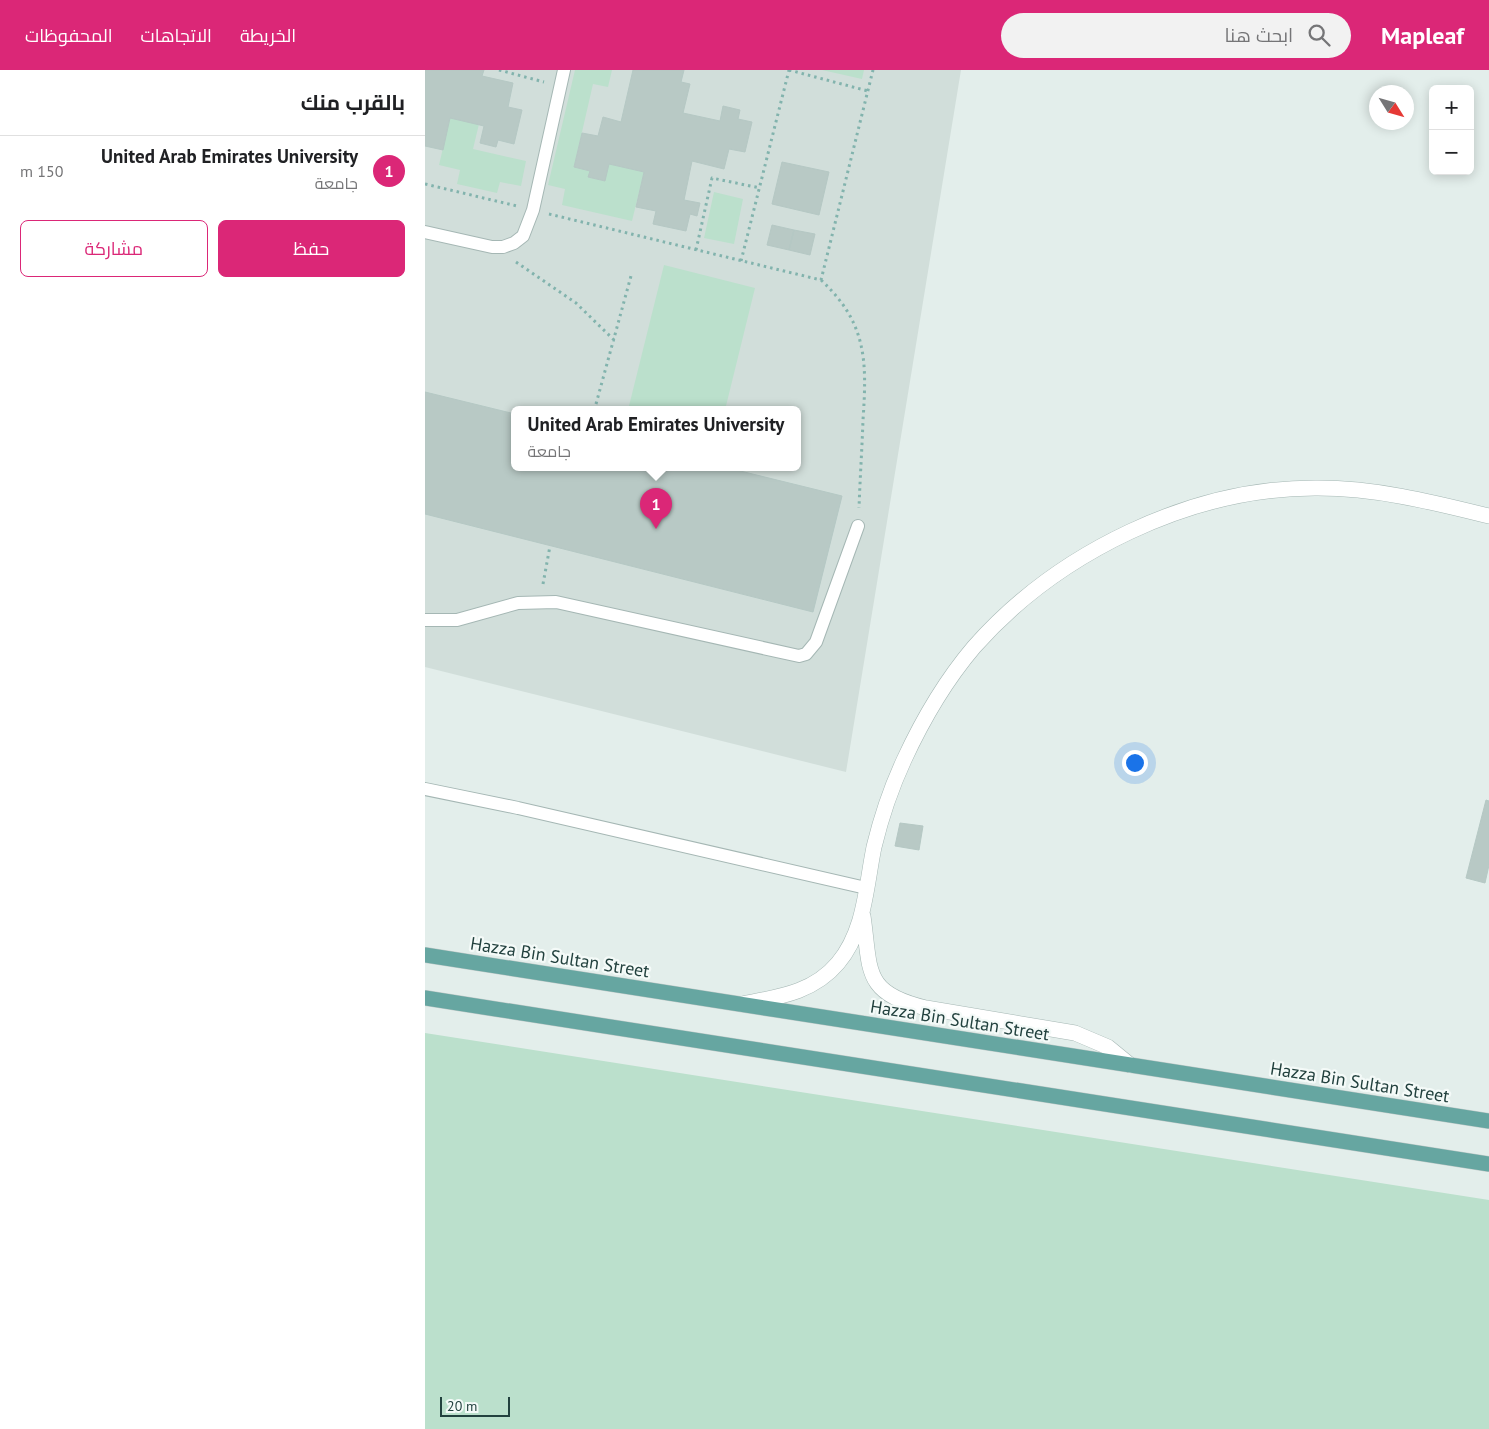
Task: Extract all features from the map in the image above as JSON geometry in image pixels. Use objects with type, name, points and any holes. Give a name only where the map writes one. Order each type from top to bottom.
[{"type":"main road","name":"Hazza Bin Sultan Street","points":[[425,955],[1489,1121]]},
{"type":"main road","points":[[425,998],[1489,1164]]},
{"type":"street","points":[[1130,1065],[1108,1047],[1075,1034],[926,1008],[902,1002],[879,985],[870,973],[866,955],[863,914],[875,844],[891,794],[924,721],[947,683],[974,648],[1007,614],[1043,585],[1082,558],[1123,536],[1166,517],[1211,503],[1280,490],[1315,488],[1385,492],[1489,516]]},
{"type":"street","points":[[741,1004],[796,993],[820,981],[847,951],[863,914]]},
{"type":"lane","points":[[425,232],[492,247],[503,247],[514,243],[523,236],[533,210],[564,70]]},
{"type":"lane","points":[[425,620],[457,620],[518,603],[568,604],[799,656],[807,654],[815,642],[858,526]]},
{"type":"lane","points":[[425,789],[527,810],[866,888]]},
{"type":"path","points":[[499,70],[549,83]]},
{"type":"path","points":[[741,261],[788,70],[868,92]]},
{"type":"path","points":[[821,280],[873,70]]},
{"type":"path","points":[[696,250],[712,178],[760,188]]},
{"type":"path","points":[[425,184],[821,280],[839,298],[853,318],[863,349],[865,382],[858,526]]},
{"type":"path","points":[[492,247],[576,302],[614,340]]},
{"type":"path","points":[[596,404],[631,276]]},
{"type":"path","points":[[539,602],[550,546]]},
{"type":"shaded area","points":[[425,70],[961,70],[846,772],[425,667]]},
{"type":"green space","points":[[575,70],[612,70],[608,87],[593,84],[574,167],[590,171],[588,177],[604,181],[609,164],[644,172],[632,221],[562,205],[565,189],[548,185]]},
{"type":"green space","points":[[822,70],[864,70],[862,79]]},
{"type":"green space","points":[[450,118],[479,124],[473,149],[526,161],[521,186],[500,182],[497,193],[457,184],[460,170],[439,165]]},
{"type":"green space","points":[[714,192],[743,199],[734,244],[704,238]]},
{"type":"green space","points":[[664,265],[755,288],[726,406],[629,406]]},
{"type":"green space","points":[[425,1033],[1489,1200],[1489,1429],[425,1429]]},
{"type":"building","points":[[425,70],[484,70],[482,76],[513,83],[508,107],[522,110],[514,144],[498,140],[496,147],[480,143],[484,126],[450,118],[443,150],[425,146]]},
{"type":"building","points":[[633,70],[684,70],[681,82],[690,84],[683,113],[720,121],[723,106],[740,110],[738,119],[752,122],[745,152],[729,149],[724,169],[692,161],[684,200],[700,203],[697,216],[690,214],[686,231],[653,224],[656,211],[636,207],[644,172],[609,164],[605,181],[588,177],[590,171],[574,167],[582,133],[598,136],[603,117],[621,122]]},
{"type":"building","points":[[782,162],[829,172],[819,215],[772,204]]},
{"type":"building","points":[[772,225],[794,230],[789,250],[767,245]]},
{"type":"building","points":[[794,230],[815,234],[810,255],[789,250]]},
{"type":"building","points":[[425,392],[511,413],[511,471],[740,471],[842,496],[813,612],[425,514]]},
{"type":"building","points":[[1486,800],[1489,801],[1489,865],[1485,883],[1466,878]]},
{"type":"building","points":[[900,823],[923,826],[919,850],[895,846]]},
{"type":"place","name":"United Arab Emirates University","points":[[656,529]]}]
